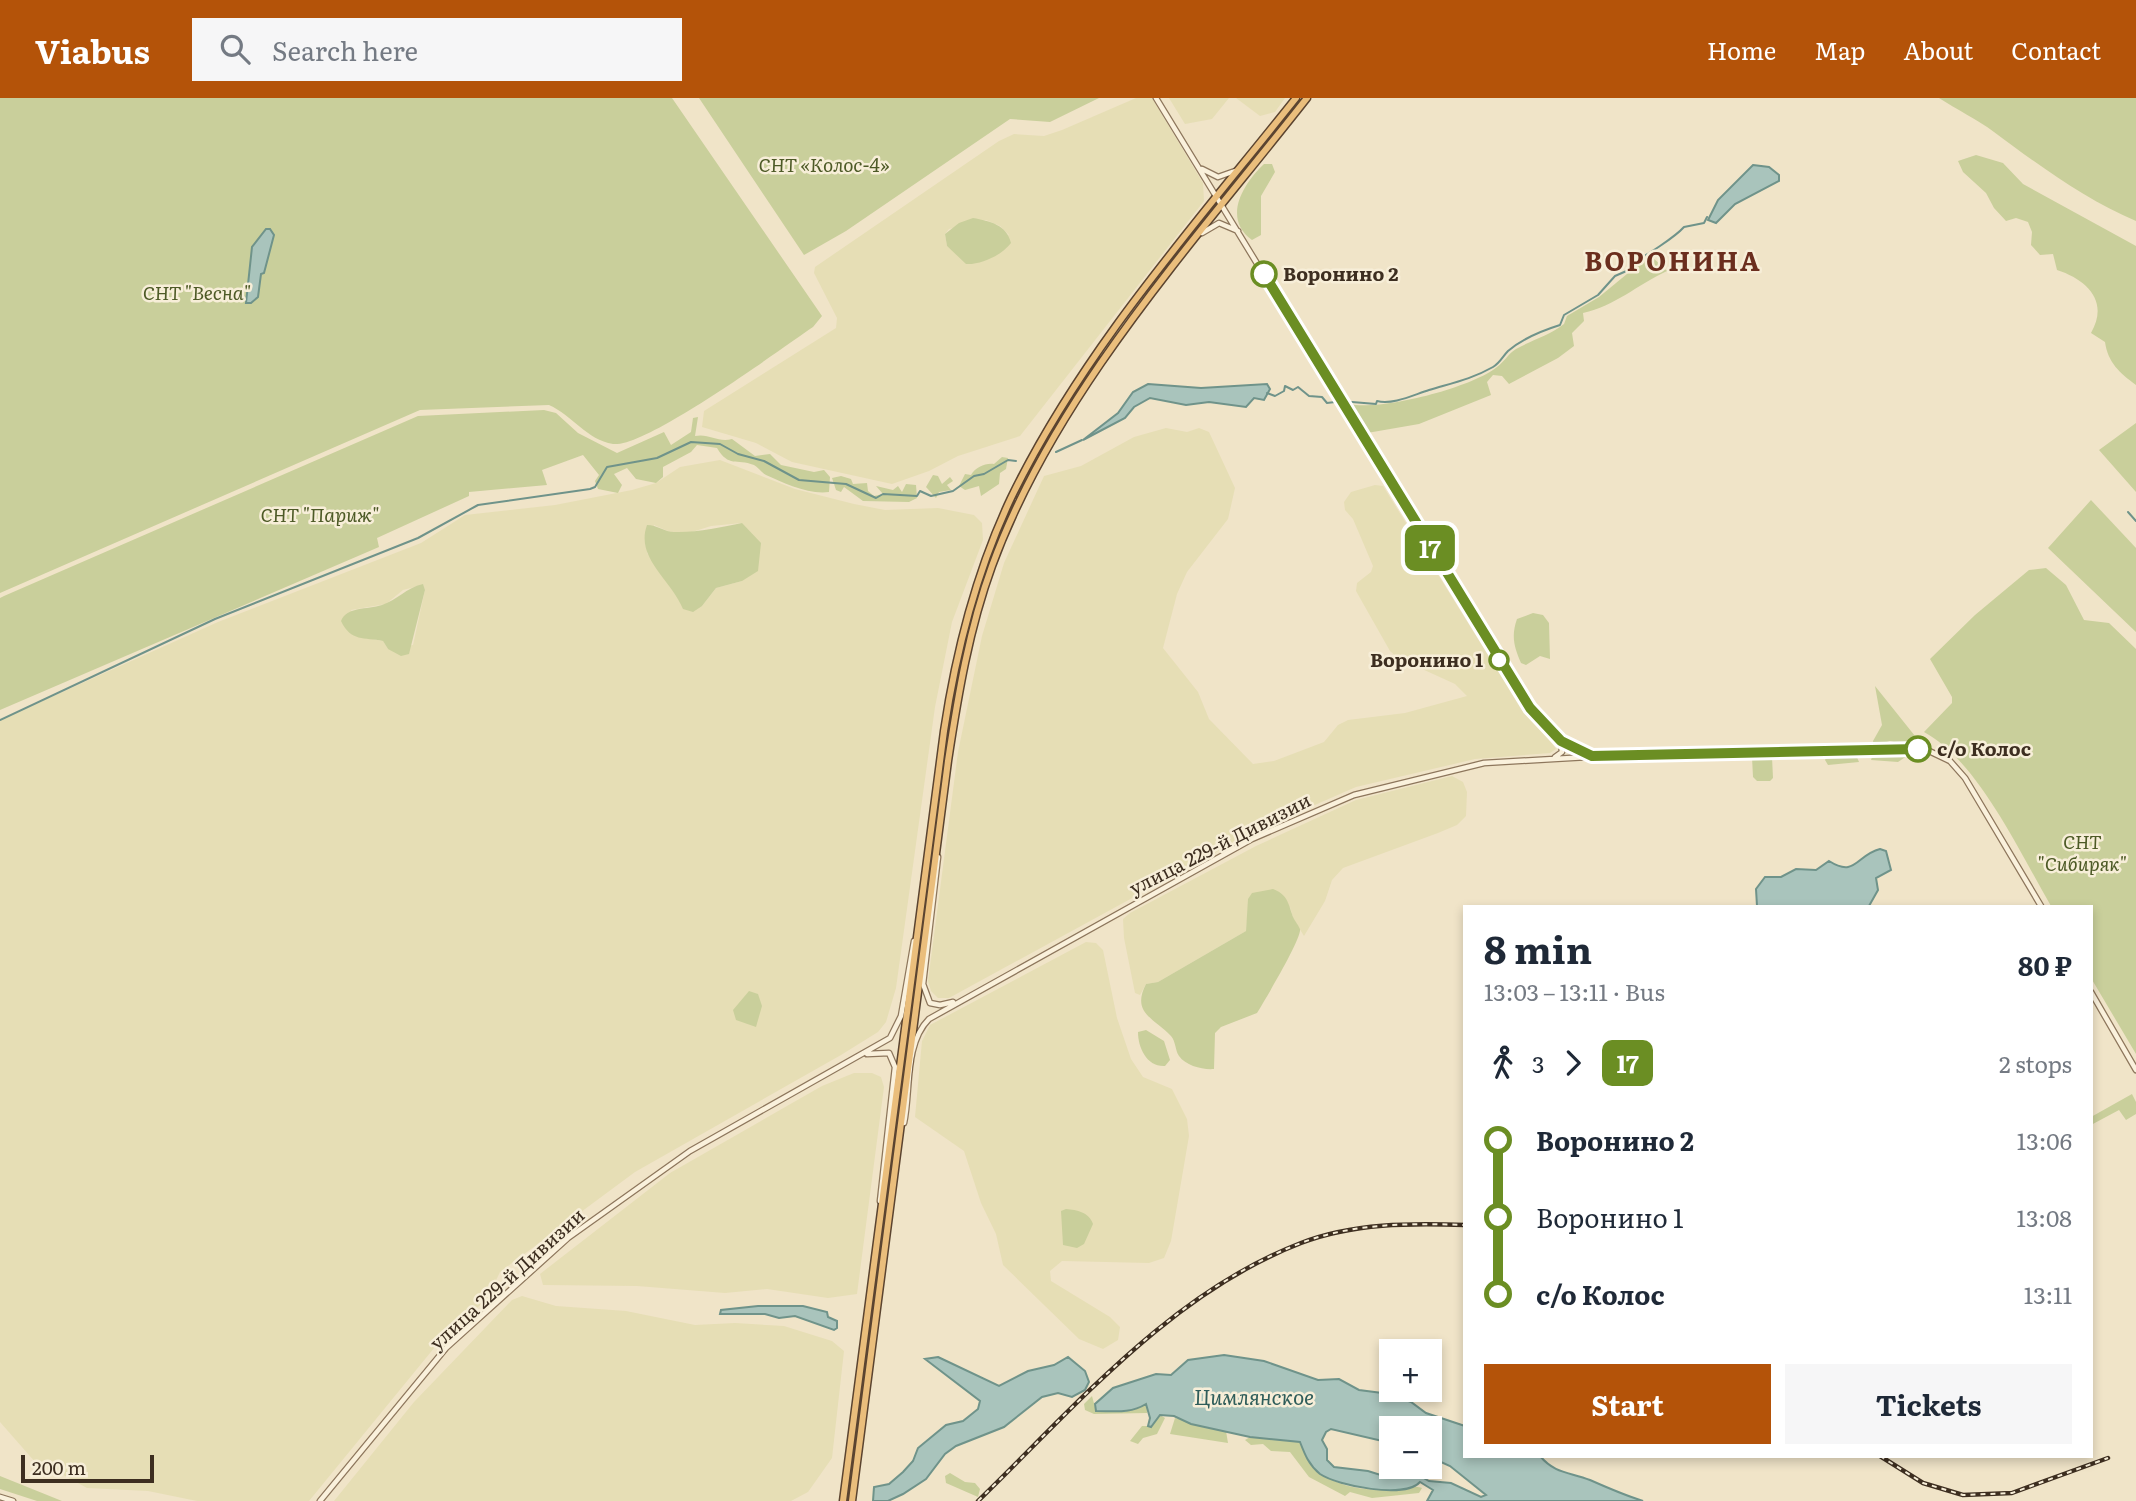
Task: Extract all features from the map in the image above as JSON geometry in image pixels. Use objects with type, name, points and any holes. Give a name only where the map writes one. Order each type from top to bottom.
[{"type":"highway","points":[[843,1501],[918,926],[953,680],[970,607],[992,542],[1030,462],[1075,387],[1296,98]]},
{"type":"highway","points":[[852,1501],[941,811],[966,656],[985,586],[1008,526],[1044,453],[1081,392],[1307,98]]},
{"type":"street","points":[[1156,98],[1530,708],[1571,749],[1592,756]]},
{"type":"street","points":[[1197,165],[1213,176],[1224,176],[1239,170]]},
{"type":"street","points":[[1201,233],[1219,223],[1238,231]]},
{"type":"street","points":[[1548,760],[1560,755],[1561,741]]},
{"type":"street","points":[[1548,760],[1560,758],[1571,749]]},
{"type":"street","name":"улица 229-й Дивизии","points":[[897,1153],[914,1052],[921,1029],[933,1016],[1106,918],[1302,816],[1354,795],[1448,769],[1484,763],[1592,756],[1927,750],[1941,755],[1958,769],[2040,905]]},
{"type":"street","points":[[941,811],[924,991],[930,1003],[936,1005],[964,998]]},
{"type":"street","name":"улица 229-й Дивизии","points":[[320,1501],[446,1348],[568,1238],[690,1150],[890,1038],[900,1022],[918,926]]},
{"type":"street","points":[[2093,995],[2136,1070]]},
{"type":"street","points":[[859,1056],[886,1052],[892,1056],[895,1067],[880,1190],[878,1232]]},
{"type":"street","points":[[0,1497],[13,1501]]},
{"type":"shaded area","points":[[1136,98],[1152,98],[1203,183],[1204,201],[1020,436],[958,456],[929,471],[892,484],[792,462],[756,443],[702,427],[704,411],[836,328],[837,318],[814,273],[815,267],[999,141],[1014,134],[1044,136]],"holes":[[[986,220],[1000,226],[1009,235],[957,254],[947,246],[945,234],[949,229]]]},
{"type":"shaded area","points":[[1169,98],[1229,98],[1212,119],[1185,124]]},
{"type":"shaded area","points":[[1236,98],[1285,98],[1275,112],[1260,116]]},
{"type":"shaded area","points":[[1166,428],[1187,432],[1199,428],[1209,432],[1235,488],[1228,519],[1187,572],[1177,594],[1163,648],[1198,692],[1209,719],[1253,764],[1274,761],[1324,742],[1338,725],[1348,720],[1405,713],[1467,696],[1455,684],[1398,658],[1390,651],[1356,591],[1357,583],[1371,572],[1373,566],[1353,519],[1345,510],[1344,502],[1351,492],[1375,485],[1383,486],[1496,668],[1556,749],[1550,753],[1475,759],[1356,787],[1253,832],[949,998],[938,998],[931,991],[928,981],[958,752],[982,636],[1004,563],[1044,476],[1081,466],[1134,437]]},
{"type":"shaded area","points":[[720,460],[795,489],[854,504],[885,510],[938,508],[974,515],[982,523],[983,540],[952,622],[935,707],[896,988],[886,1022],[878,1032],[841,1055],[635,1172],[500,1272],[487,1299],[439,1342],[309,1501],[197,1501],[148,1491],[87,1488],[36,1463],[0,1422],[0,720],[218,622],[421,543],[465,515],[555,505],[632,490],[656,483],[680,467]],"holes":[[[742,523],[742,581],[716,588],[702,606],[679,598],[647,553],[654,525],[670,532],[692,532],[711,526]],[[423,585],[425,590],[413,645],[388,649],[383,641],[372,639],[351,610],[386,604],[403,590]]]},
{"type":"shaded area","points":[[1452,776],[1463,782],[1467,792],[1466,816],[1457,825],[1343,868],[1332,880],[1325,901],[1304,936],[1290,907],[1248,908],[1246,931],[1158,982],[1146,984],[1140,995],[1135,993],[1124,938],[1123,919],[1130,913],[1256,846],[1356,800]]},
{"type":"shaded area","points":[[1086,942],[1096,943],[1103,950],[1117,1018],[1131,1059],[1143,1077],[1172,1089],[1187,1119],[1189,1136],[1171,1241],[1164,1258],[1149,1263],[1062,1261],[1050,1271],[1051,1281],[1110,1317],[1120,1327],[1118,1340],[1103,1349],[1079,1339],[1003,1265],[996,1234],[981,1203],[964,1151],[915,1117],[922,1041],[930,1025]]},
{"type":"shaded area","points":[[854,1073],[872,1073],[881,1077],[884,1087],[857,1294],[828,1298],[767,1289],[725,1293],[637,1286],[543,1285],[540,1274],[670,1173],[822,1086]]},
{"type":"shaded area","points":[[522,1296],[556,1306],[626,1311],[695,1325],[735,1323],[784,1326],[832,1341],[844,1351],[832,1458],[808,1492],[791,1501],[334,1501],[414,1402],[512,1300]]},
{"type":"green space","name":"СНТ \"Весна\"","points":[[0,98],[672,98],[822,316],[813,327],[713,396],[653,431],[630,441],[613,444],[595,438],[549,405],[420,410],[0,593]]},
{"type":"green space","name":"СНТ «Колос-4»","points":[[699,98],[1099,98],[1050,122],[1010,119],[846,231],[804,255]]},
{"type":"green space","points":[[1939,98],[2136,98],[2136,221],[2081,192],[1987,127]]},
{"type":"green space","points":[[1976,155],[2003,163],[2023,184],[2136,246],[2136,385],[2116,367],[2105,342],[2091,333],[2098,311],[2086,286],[2057,270],[2053,254],[2040,255],[2031,245],[2032,232],[2028,222],[2016,218],[2006,221],[1994,208],[1986,193],[1963,172],[1958,161]]},
{"type":"green space","points":[[1264,164],[1272,164],[1275,172],[1261,196],[1261,235],[1252,240],[1238,222],[1237,212],[1243,191]]},
{"type":"green space","points":[[973,218],[1002,228],[1011,243],[991,258],[966,264],[947,246],[945,234],[959,223]]},
{"type":"green space","points":[[1650,255],[1667,271],[1616,300],[1583,313],[1584,321],[1572,333],[1574,346],[1558,358],[1509,384],[1502,376],[1493,375],[1487,382],[1491,395],[1419,424],[1367,433],[1349,404],[1403,401],[1447,390],[1484,375],[1516,349],[1564,324],[1567,316],[1599,297]]},
{"type":"green space","name":"СНТ \"Париж\"","points":[[544,410],[556,413],[578,433],[617,453],[664,432],[671,445],[691,432],[693,418],[698,417],[695,436],[732,439],[755,456],[770,454],[781,465],[814,472],[824,470],[830,477],[829,492],[797,488],[766,475],[754,465],[725,458],[717,448],[697,445],[691,452],[663,467],[663,477],[656,483],[636,479],[627,468],[614,474],[622,485],[618,493],[598,489],[595,481],[599,475],[583,455],[542,470],[547,485],[469,492],[469,496],[377,538],[379,547],[0,710],[0,598],[418,416]]},
{"type":"green space","points":[[2136,423],[2136,492],[2099,450]]},
{"type":"green space","points":[[1002,457],[1008,458],[1006,469],[1000,473],[999,484],[981,496],[979,486],[965,490],[959,486],[965,474],[971,475],[978,468],[994,464]]},
{"type":"green space","points":[[933,475],[938,476],[942,484],[950,477],[953,481],[947,485],[951,490],[939,492],[936,498],[926,487]]},
{"type":"green space","points":[[841,476],[851,479],[853,484],[867,483],[868,491],[874,496],[883,494],[876,486],[893,490],[898,486],[902,492],[906,484],[916,485],[917,498],[909,502],[863,501],[844,487],[841,492],[836,490],[832,478]]},
{"type":"green space","points":[[2091,500],[2136,548],[2136,632],[2048,548]]},
{"type":"green space","points":[[742,523],[761,543],[758,571],[742,581],[716,588],[702,606],[693,612],[683,609],[650,558],[645,537],[647,525],[671,532],[682,532]]},
{"type":"green space","name":"СНТ \"Сибиряк\"","points":[[2046,568],[2066,585],[2084,620],[2109,623],[2136,649],[2136,1054],[2093,981],[2093,905],[2050,905],[1980,786],[1944,746],[1924,732],[1952,703],[1952,697],[1930,659],[1975,615],[2029,570]]},
{"type":"green space","points":[[423,584],[425,590],[409,654],[401,656],[388,649],[383,641],[354,636],[341,621],[348,613],[382,605]]},
{"type":"green space","points":[[1533,613],[1543,615],[1549,623],[1550,659],[1540,656],[1526,665],[1521,663],[1517,652],[1514,631],[1517,619]]},
{"type":"green space","points":[[1875,686],[1919,741],[1918,744],[1890,741],[1874,746],[1873,741],[1882,725]]},
{"type":"green space","points":[[1873,754],[1910,754],[1898,762],[1871,760]]},
{"type":"green space","points":[[1828,755],[1856,755],[1859,762],[1828,765],[1825,760]]},
{"type":"green space","points":[[1752,757],[1772,757],[1773,778],[1770,781],[1757,781],[1753,777]]},
{"type":"green space","points":[[1273,889],[1286,898],[1300,929],[1295,944],[1257,1013],[1221,1027],[1215,1033],[1214,1069],[1190,1065],[1179,1056],[1171,1036],[1143,1008],[1142,994],[1146,984],[1158,982],[1246,931],[1248,899],[1252,893]]},
{"type":"green space","points":[[749,991],[758,994],[762,1006],[756,1027],[736,1020],[733,1010]]},
{"type":"green space","points":[[1146,1030],[1164,1041],[1170,1060],[1165,1066],[1153,1063],[1142,1050],[1138,1032]]},
{"type":"green space","points":[[2132,1094],[2136,1102],[2136,1114],[2126,1120],[2119,1110],[2093,1124],[2093,1116]]},
{"type":"green space","points":[[1066,1209],[1086,1214],[1093,1224],[1084,1244],[1077,1248],[1063,1245],[1061,1211]]},
{"type":"green space","points":[[1092,1396],[1096,1411],[1125,1412],[1147,1403],[1147,1413],[1094,1414],[1085,1410],[1084,1404]]},
{"type":"green space","points":[[1160,1415],[1165,1418],[1157,1434],[1143,1438],[1138,1444],[1130,1441],[1142,1426],[1151,1426]]},
{"type":"green space","points":[[1175,1418],[1226,1431],[1228,1443],[1170,1434]]},
{"type":"green space","points":[[1250,1437],[1300,1442],[1316,1468],[1338,1483],[1351,1487],[1380,1490],[1422,1488],[1419,1493],[1372,1498],[1350,1492],[1345,1496],[1309,1477],[1290,1452],[1271,1451],[1263,1444],[1251,1445],[1245,1440]]},
{"type":"green space","points":[[950,1473],[965,1482],[975,1483],[980,1489],[978,1497],[946,1483],[945,1476]]},
{"type":"green space","points":[[0,1476],[62,1501],[37,1501],[0,1489]]},
{"type":"water","points":[[1753,165],[1769,167],[1779,175],[1779,181],[1735,204],[1716,223],[1708,220],[1718,200]]},
{"type":"water","points":[[266,229],[270,229],[274,235],[264,273],[261,274],[258,297],[251,303],[246,303],[252,247]]},
{"type":"water","points":[[1148,384],[1201,388],[1267,384],[1270,389],[1264,400],[1254,398],[1246,407],[1209,402],[1186,405],[1150,398],[1134,407],[1125,418],[1083,440],[1118,413],[1133,392]]},
{"type":"water","points":[[1880,849],[1886,851],[1891,870],[1876,878],[1878,890],[1870,905],[1757,905],[1756,889],[1765,877],[1781,877],[1796,869],[1816,870],[1829,861],[1838,866],[1851,866]]},
{"type":"water","points":[[758,1306],[803,1306],[827,1312],[828,1317],[837,1321],[837,1328],[834,1330],[795,1316],[779,1318],[765,1314],[720,1314],[721,1310]]},
{"type":"water","name":"Цимлянское","points":[[1224,1355],[1264,1361],[1318,1380],[1339,1379],[1359,1390],[1379,1393],[1379,1402],[1411,1402],[1435,1416],[1379,1416],[1379,1440],[1331,1429],[1326,1432],[1322,1440],[1327,1449],[1327,1460],[1334,1467],[1368,1471],[1379,1474],[1379,1479],[1426,1479],[1451,1483],[1481,1497],[1486,1495],[1442,1462],[1442,1418],[1463,1425],[1463,1458],[1542,1458],[1557,1469],[1643,1501],[1427,1501],[1433,1490],[1420,1482],[1401,1490],[1371,1489],[1341,1483],[1320,1474],[1313,1467],[1300,1442],[1250,1437],[1191,1424],[1174,1416],[1160,1415],[1151,1427],[1148,1426],[1150,1418],[1146,1404],[1128,1411],[1096,1411],[1095,1404],[1113,1388],[1156,1374],[1171,1375],[1188,1360]]},
{"type":"water","points":[[938,1357],[999,1386],[1028,1371],[1054,1365],[1068,1357],[1085,1371],[1089,1382],[1085,1390],[1072,1397],[1058,1393],[1042,1397],[1004,1427],[956,1446],[945,1454],[926,1479],[903,1494],[888,1501],[873,1501],[874,1487],[889,1484],[903,1472],[913,1461],[918,1448],[946,1425],[963,1421],[978,1409],[980,1401],[925,1359]]},
{"type":"waterway","points":[[1352,402],[1376,404],[1377,401],[1396,401],[1485,371],[1520,343],[1560,325],[1564,315],[1598,295],[1615,276],[1631,269],[1633,261],[1660,246],[1684,227],[1704,223],[1707,217]]},
{"type":"waterway","points":[[1267,393],[1275,396],[1284,391],[1285,386],[1293,390],[1298,387],[1309,396],[1322,397],[1327,403],[1335,402]]},
{"type":"waterway","points":[[1056,452],[1082,440]]},
{"type":"waterway","points":[[0,720],[215,619],[418,538],[478,505],[590,489],[595,487],[607,467],[657,458],[691,442],[720,444],[738,454],[764,461],[799,480],[846,484],[876,498],[883,494],[917,496],[920,491],[931,496],[953,491],[974,476],[984,474],[1008,460],[1016,461]]},
{"type":"waterway","points":[[2128,512],[2136,521]]},
{"type":"railway","points":[[978,1501],[1128,1355],[1209,1291],[1254,1265],[1301,1243],[1341,1231],[1403,1225],[1463,1225]]},
{"type":"railway","points":[[1883,1458],[1923,1483],[1963,1495],[2012,1493],[2108,1458]]},
{"type":"bus line","name":"17","points":[[1264,274],[1385,476],[1530,708],[1571,749],[1592,756],[1918,749]]},
{"type":"place","name":"Воронино 2","points":[[1264,274]]},
{"type":"place","name":"Воронино 1","points":[[1499,660]]},
{"type":"place","name":"с/о Колос","points":[[1918,749]]},
{"type":"district","name":"ВОРОНИНА","points":[[1673,262]]}]
